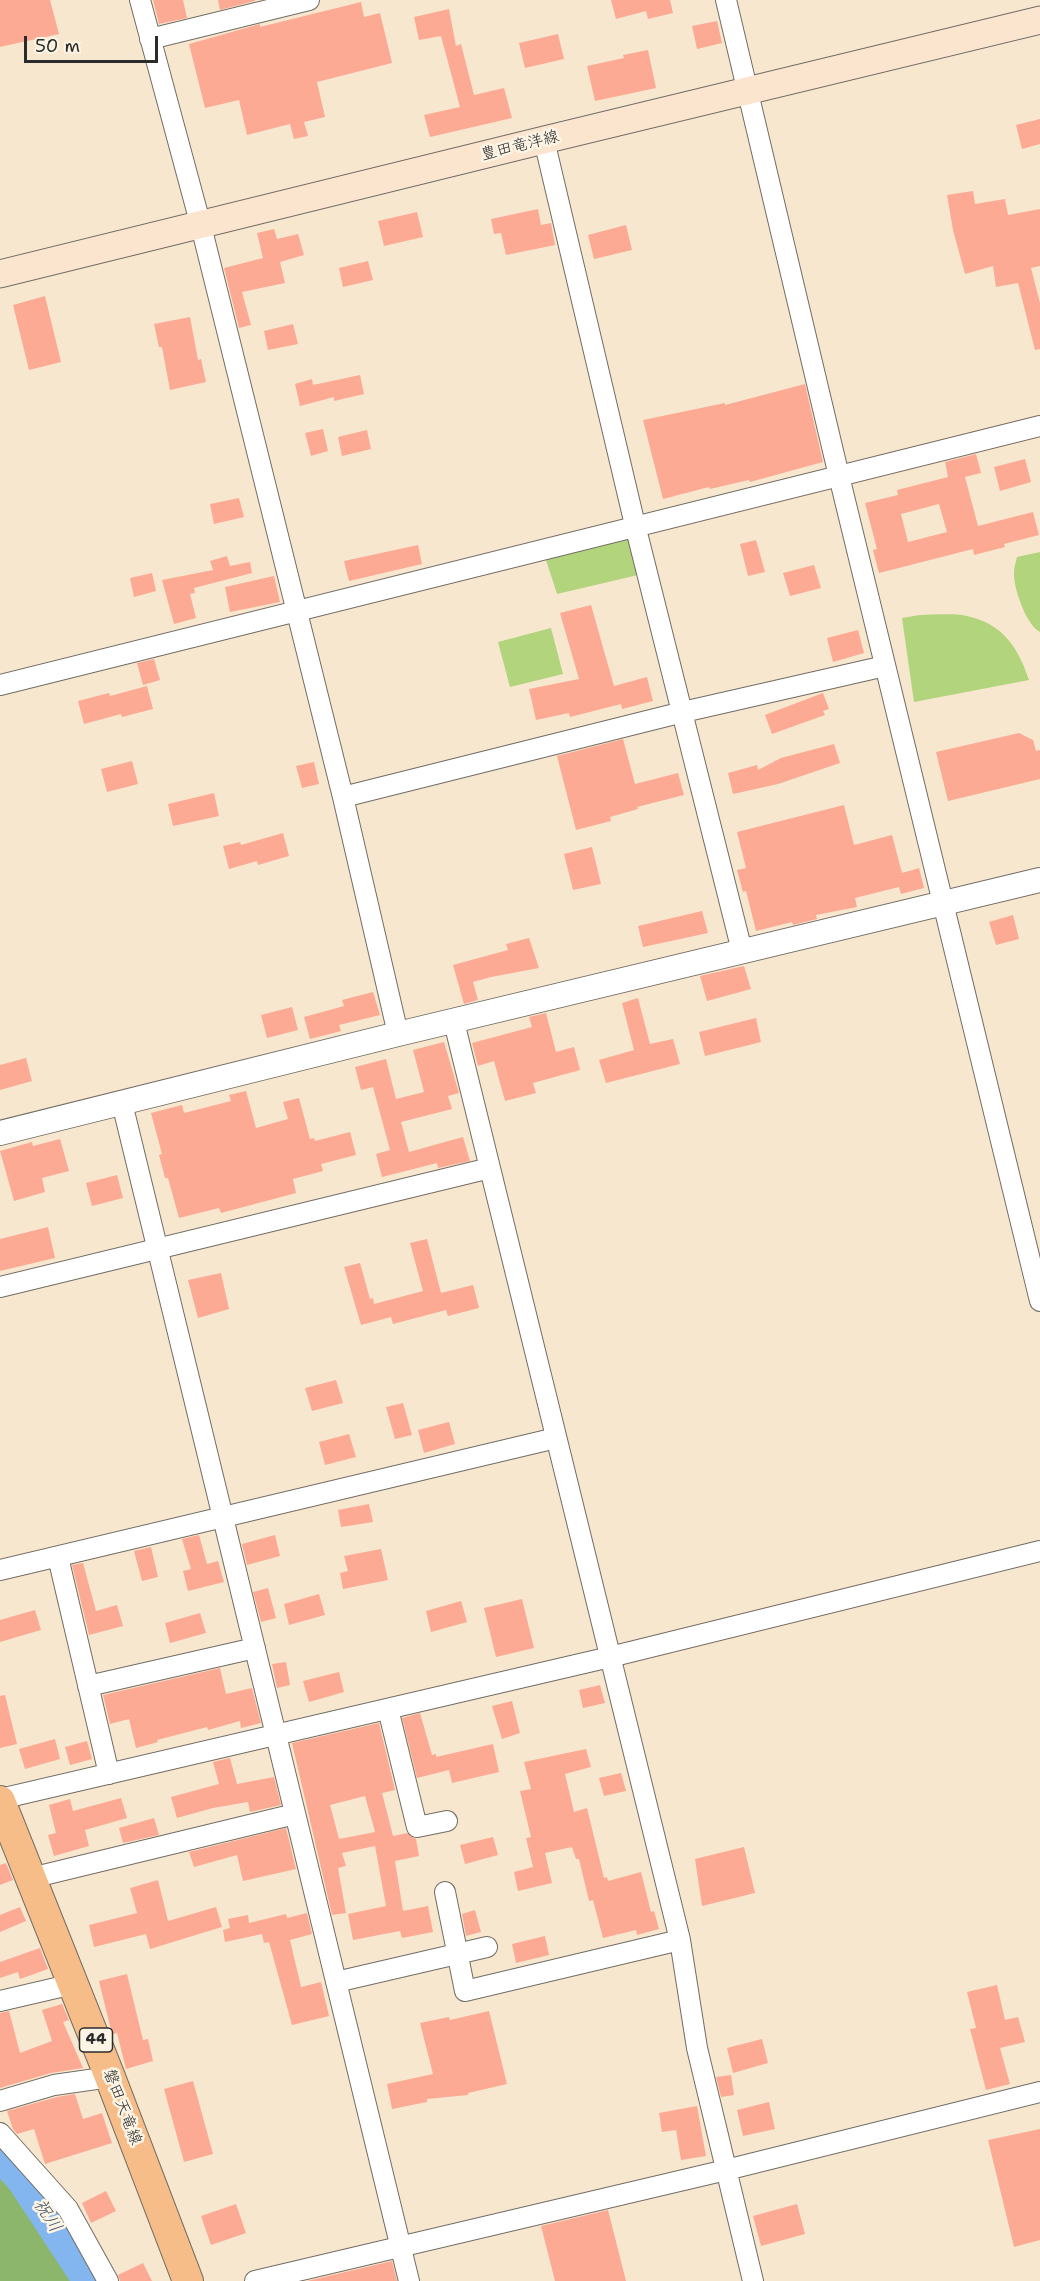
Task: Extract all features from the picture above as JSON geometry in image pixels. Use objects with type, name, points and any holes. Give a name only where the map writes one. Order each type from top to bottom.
[{"type":"main road","name":"豊田竜洋線","points":[[0,274],[1040,20]]},
{"type":"main road","name":"磐田天竜線","points":[[0,1800],[188,2281]]},
{"type":"street","points":[[140,0],[201,226],[343,797],[398,1034]]},
{"type":"street","points":[[150,39],[309,0]]},
{"type":"street","points":[[726,0],[1040,1302]]},
{"type":"street","points":[[544,140],[635,525],[742,951]]},
{"type":"street","points":[[0,685],[635,525],[1040,426]]},
{"type":"street","points":[[343,797],[683,712],[885,666]]},
{"type":"street","points":[[0,1133],[398,1034],[1040,880]]},
{"type":"street","points":[[454,1022],[680,1940],[697,2048],[753,2281]]},
{"type":"street","points":[[122,1103],[409,2281]]},
{"type":"street","points":[[0,1287],[490,1168]]},
{"type":"street","points":[[0,1570],[556,1438]]},
{"type":"street","points":[[0,1800],[610,1658],[1040,1551]]},
{"type":"street","points":[[58,1557],[109,1774]]},
{"type":"street","points":[[88,1686],[255,1648]]},
{"type":"street","points":[[388,1709],[417,1827],[447,1821]]},
{"type":"street","points":[[31,1878],[295,1814]]},
{"type":"street","points":[[445,1892],[465,1990],[680,1940]]},
{"type":"street","points":[[336,1982],[487,1947]]},
{"type":"street","points":[[0,2001],[73,1984]]},
{"type":"street","points":[[0,2101],[54,2085],[110,2077]]},
{"type":"street","points":[[255,2281],[726,2170],[1040,2092]]},
{"type":"street","points":[[0,2133],[68,2209],[108,2281]]},
{"type":"green space","points":[[630,539],[638,575],[557,594],[545,557]]},
{"type":"green space","points":[[1040,552],[1040,632],[1030,622],[1021,605],[1014,572],[1017,557]]},
{"type":"green space","points":[[920,615],[961,615],[990,625],[1000,631],[1014,647],[1029,680],[914,702],[902,618]]},
{"type":"green space","points":[[551,628],[563,674],[510,687],[498,642]]},
{"type":"green space","points":[[0,2156],[15,2171],[89,2281],[0,2281]]},
{"type":"building","points":[[0,0],[50,0],[59,34],[0,47]]},
{"type":"building","points":[[153,0],[183,0],[187,18],[159,24]]},
{"type":"building","points":[[218,0],[255,0],[255,1],[220,10]]},
{"type":"building","points":[[611,0],[670,0],[673,13],[648,19],[646,11],[616,19]]},
{"type":"building","points":[[361,2],[364,17],[380,13],[392,63],[317,82],[325,117],[304,122],[308,136],[294,139],[290,124],[247,135],[239,100],[205,108],[189,44],[260,24],[260,27]]},
{"type":"building","points":[[449,9],[456,46],[461,44],[474,95],[504,88],[512,118],[430,137],[424,115],[460,107],[441,36],[419,40],[414,17]]},
{"type":"building","points":[[717,21],[722,43],[697,49],[692,26]]},
{"type":"building","points":[[558,34],[564,59],[525,68],[519,43]]},
{"type":"building","points":[[648,50],[656,88],[595,101],[587,66]]},
{"type":"building","points":[[1040,119],[1040,144],[1022,149],[1016,125]]},
{"type":"building","points":[[973,191],[975,204],[1005,199],[1008,215],[1040,209],[1040,266],[1031,268],[1040,303],[1040,349],[1035,350],[1018,283],[996,287],[993,266],[965,274],[953,230],[947,195]]},
{"type":"building","points":[[538,209],[541,225],[551,223],[555,245],[506,255],[501,233],[494,234],[491,219]]},
{"type":"building","points":[[417,212],[423,237],[384,246],[378,221]]},
{"type":"building","points":[[626,225],[632,250],[594,259],[588,235]]},
{"type":"building","points":[[274,229],[277,239],[298,234],[304,255],[280,262],[285,283],[242,292],[251,325],[239,328],[224,268],[263,258],[257,233]]},
{"type":"building","points":[[368,261],[373,280],[343,287],[339,268]]},
{"type":"building","points":[[45,296],[61,362],[29,370],[13,305]]},
{"type":"building","points":[[190,317],[198,360],[201,359],[206,382],[170,390],[162,347],[159,347],[154,324]]},
{"type":"building","points":[[293,324],[298,344],[268,350],[264,331]]},
{"type":"building","points":[[360,375],[364,394],[334,401],[334,397],[300,406],[295,384],[312,379],[313,385]]},
{"type":"building","points":[[805,384],[823,462],[750,482],[749,480],[710,489],[709,487],[663,499],[643,420],[725,403],[725,405]]},
{"type":"building","points":[[323,429],[328,451],[311,456],[305,433]]},
{"type":"building","points":[[367,430],[371,449],[342,456],[338,437]]},
{"type":"building","points":[[976,454],[981,473],[965,477],[978,526],[1033,512],[1039,535],[974,555],[973,549],[879,573],[873,550],[877,549],[865,503],[898,495],[897,490],[948,477],[945,462]],"holes":[[[939,504],[947,532],[908,542],[901,514]]]},
{"type":"building","points":[[1025,459],[1031,482],[1000,491],[994,467]]},
{"type":"building","points":[[239,498],[244,517],[214,524],[210,504]]},
{"type":"building","points":[[756,540],[765,572],[748,576],[740,544]]},
{"type":"building","points":[[418,545],[422,564],[349,581],[344,561]]},
{"type":"building","points":[[227,556],[230,566],[250,562],[252,573],[194,588],[195,593],[190,594],[196,618],[174,624],[162,580],[213,570],[210,561]]},
{"type":"building","points":[[814,565],[821,588],[790,596],[783,573]]},
{"type":"building","points":[[152,573],[156,591],[134,597],[130,578]]},
{"type":"building","points":[[274,576],[280,602],[230,612],[225,587]]},
{"type":"building","points":[[591,605],[614,686],[647,677],[653,701],[622,709],[621,704],[570,717],[569,713],[536,720],[529,689],[579,679],[560,613]]},
{"type":"building","points":[[858,630],[864,653],[833,662],[827,638]]},
{"type":"building","points":[[154,659],[160,680],[143,685],[137,663]]},
{"type":"building","points":[[147,686],[153,709],[122,717],[121,714],[84,724],[78,701],[109,693],[110,696]]},
{"type":"building","points":[[823,693],[829,709],[823,711],[825,715],[772,734],[765,715]]},
{"type":"building","points":[[1019,733],[1033,740],[1036,751],[1040,750],[1040,779],[948,801],[936,752]]},
{"type":"building","points":[[623,739],[635,784],[678,773],[684,795],[637,807],[638,809],[610,817],[611,821],[576,830],[557,756]]},
{"type":"building","points":[[834,744],[840,763],[778,784],[733,794],[728,773],[757,765],[758,770],[781,758]]},
{"type":"building","points":[[132,761],[138,784],[107,792],[101,769]]},
{"type":"building","points":[[314,762],[319,784],[302,788],[296,766]]},
{"type":"building","points":[[214,793],[219,816],[173,826],[168,804]]},
{"type":"building","points":[[844,805],[854,845],[892,835],[902,873],[919,868],[924,888],[901,894],[899,887],[855,898],[857,907],[816,915],[817,919],[793,925],[792,922],[756,931],[746,891],[743,892],[737,870],[746,868],[737,832]]},
{"type":"building","points":[[283,833],[289,856],[258,865],[257,861],[229,869],[223,846],[240,842],[241,845]]},
{"type":"building","points":[[592,847],[601,884],[573,890],[564,854]]},
{"type":"building","points":[[702,911],[708,933],[643,947],[638,926]]},
{"type":"building","points":[[1013,915],[1019,939],[996,945],[989,922]]},
{"type":"building","points":[[529,938],[539,968],[473,982],[478,1000],[464,1004],[453,965],[508,950],[506,944]]},
{"type":"building","points":[[744,966],[751,989],[707,1001],[700,976]]},
{"type":"building","points":[[373,992],[380,1015],[339,1025],[341,1031],[310,1039],[304,1017],[344,1006],[342,1000]]},
{"type":"building","points":[[638,998],[650,1044],[673,1039],[680,1064],[606,1083],[599,1060],[634,1050],[622,1003]]},
{"type":"building","points":[[292,1007],[298,1030],[267,1038],[261,1015]]},
{"type":"building","points":[[546,1013],[556,1052],[574,1047],[580,1070],[533,1083],[536,1093],[505,1101],[494,1061],[478,1066],[472,1043],[532,1027],[529,1017]]},
{"type":"building","points":[[756,1018],[761,1042],[705,1056],[699,1032]]},
{"type":"building","points":[[444,1042],[459,1093],[448,1096],[452,1109],[401,1122],[409,1152],[463,1137],[470,1161],[438,1168],[437,1163],[382,1177],[376,1154],[390,1150],[373,1087],[361,1090],[355,1067],[386,1059],[396,1099],[424,1092],[413,1050]]},
{"type":"building","points":[[26,1058],[32,1081],[0,1090],[0,1065]]},
{"type":"building","points":[[246,1091],[256,1128],[288,1119],[283,1102],[299,1098],[310,1139],[314,1138],[315,1141],[350,1132],[356,1155],[321,1164],[323,1171],[293,1179],[296,1193],[221,1213],[219,1208],[179,1218],[168,1178],[165,1178],[159,1155],[162,1154],[151,1113],[182,1105],[184,1113],[231,1101],[229,1095]]},
{"type":"building","points":[[60,1139],[69,1171],[42,1178],[45,1192],[14,1201],[0,1151],[32,1142],[33,1146]]},
{"type":"building","points":[[117,1175],[123,1198],[92,1206],[86,1183]]},
{"type":"building","points":[[48,1227],[55,1258],[0,1271],[0,1239]]},
{"type":"building","points":[[427,1239],[441,1293],[473,1285],[479,1308],[448,1316],[446,1310],[393,1324],[391,1317],[361,1325],[344,1267],[360,1263],[370,1299],[373,1298],[374,1304],[423,1291],[410,1243]]},
{"type":"building","points":[[221,1273],[229,1309],[198,1318],[188,1280]]},
{"type":"building","points":[[336,1380],[343,1403],[312,1411],[305,1388]]},
{"type":"building","points":[[403,1403],[412,1435],[395,1439],[386,1407]]},
{"type":"building","points":[[449,1422],[455,1444],[424,1453],[418,1430]]},
{"type":"building","points":[[349,1434],[356,1457],[325,1465],[319,1442]]},
{"type":"building","points":[[369,1504],[373,1522],[341,1527],[338,1510]]},
{"type":"building","points":[[199,1535],[207,1564],[218,1561],[224,1582],[188,1591],[183,1571],[191,1569],[182,1539]]},
{"type":"building","points":[[275,1535],[280,1556],[247,1565],[242,1544]]},
{"type":"building","points":[[151,1547],[158,1577],[142,1581],[134,1551]]},
{"type":"building","points":[[381,1549],[388,1580],[343,1589],[340,1573],[348,1571],[344,1556]]},
{"type":"building","points":[[83,1563],[96,1611],[117,1605],[123,1626],[89,1635],[72,1565]]},
{"type":"building","points":[[268,1588],[276,1618],[261,1622],[253,1592]]},
{"type":"building","points":[[319,1594],[325,1615],[289,1625],[284,1604]]},
{"type":"building","points":[[522,1599],[534,1648],[496,1657],[484,1608]]},
{"type":"building","points":[[461,1601],[467,1622],[431,1632],[426,1611]]},
{"type":"building","points":[[35,1610],[41,1630],[0,1642],[0,1620]]},
{"type":"building","points":[[200,1613],[206,1633],[170,1643],[165,1623]]},
{"type":"building","points":[[286,1662],[290,1685],[277,1688],[272,1664]]},
{"type":"building","points":[[220,1668],[226,1694],[252,1688],[261,1723],[241,1728],[240,1721],[208,1730],[207,1727],[136,1748],[129,1719],[110,1724],[103,1695]]},
{"type":"building","points":[[339,1672],[344,1692],[309,1702],[303,1681]]},
{"type":"building","points":[[600,1685],[605,1703],[583,1708],[579,1690]]},
{"type":"building","points":[[5,1695],[17,1744],[0,1748],[0,1696]]},
{"type":"building","points":[[512,1701],[520,1733],[502,1739],[492,1706]]},
{"type":"building","points":[[420,1713],[432,1755],[436,1754],[436,1757],[493,1744],[499,1772],[452,1783],[449,1770],[417,1778],[402,1718]]},
{"type":"building","points":[[379,1723],[395,1790],[382,1793],[393,1836],[407,1833],[416,1839],[419,1856],[395,1861],[403,1911],[428,1906],[433,1932],[402,1938],[400,1931],[353,1940],[348,1914],[386,1906],[375,1846],[342,1853],[346,1866],[338,1868],[346,1913],[332,1915],[292,1743]],"holes":[[[365,1796],[375,1832],[339,1839],[330,1805]]]},
{"type":"building","points":[[55,1739],[60,1759],[25,1769],[19,1749]]},
{"type":"building","points":[[87,1741],[92,1759],[70,1765],[65,1747]]},
{"type":"building","points":[[586,1749],[591,1767],[565,1774],[574,1812],[587,1808],[604,1878],[607,1877],[608,1881],[641,1872],[651,1912],[654,1911],[659,1929],[637,1935],[636,1930],[603,1938],[593,1900],[589,1901],[579,1859],[576,1859],[572,1847],[545,1853],[552,1883],[518,1891],[514,1872],[533,1867],[526,1838],[531,1837],[520,1791],[531,1789],[524,1762]]},
{"type":"building","points":[[230,1758],[237,1784],[274,1777],[281,1805],[250,1812],[248,1802],[213,1808],[177,1818],[171,1797],[219,1784],[213,1762]]},
{"type":"building","points":[[621,1773],[626,1791],[604,1796],[599,1778]]},
{"type":"building","points":[[121,1798],[127,1818],[85,1830],[89,1846],[54,1856],[48,1835],[56,1833],[49,1805],[70,1799],[73,1811]]},
{"type":"building","points":[[154,1818],[159,1835],[123,1843],[119,1828]]},
{"type":"building","points":[[286,1828],[296,1869],[243,1881],[237,1855],[194,1867],[189,1852]]},
{"type":"building","points":[[493,1837],[498,1855],[465,1864],[460,1845]]},
{"type":"building","points":[[744,1847],[755,1893],[702,1906],[695,1859]]},
{"type":"building","points":[[6,1863],[13,1880],[0,1885],[0,1865]]},
{"type":"building","points":[[158,1880],[168,1921],[216,1907],[222,1927],[150,1949],[146,1934],[94,1947],[89,1925],[137,1913],[130,1888]]},
{"type":"building","points":[[20,1907],[26,1921],[0,1932],[0,1915]]},
{"type":"building","points":[[475,1910],[481,1932],[466,1936],[462,1914]]},
{"type":"building","points":[[307,1913],[312,1934],[290,1940],[301,1987],[321,1982],[329,2016],[292,2025],[269,1942],[264,1943],[262,1934],[225,1942],[223,1930],[230,1928],[228,1919],[248,1915],[249,1923],[286,1914],[287,1918]]},
{"type":"building","points":[[545,1936],[549,1955],[516,1963],[512,1944]]},
{"type":"building","points":[[40,1948],[48,1969],[20,1979],[18,1972],[0,1978],[0,1962]]},
{"type":"building","points":[[127,1974],[143,2040],[148,2039],[153,2061],[126,2069],[117,2033],[112,2034],[99,1981]]},
{"type":"building","points":[[997,1985],[1005,2020],[1018,2017],[1025,2042],[1000,2048],[1010,2084],[986,2090],[970,2029],[976,2028],[967,1992]]},
{"type":"building","points":[[62,2004],[69,2020],[63,2022],[83,2068],[51,2073],[0,2088],[0,2013],[9,2011],[20,2053],[52,2041],[42,2010]]},
{"type":"building","points":[[489,2011],[507,2084],[468,2093],[468,2095],[427,2099],[427,2102],[392,2109],[387,2084],[433,2074],[420,2023],[449,2017],[450,2020]]},
{"type":"building","points":[[762,2039],[768,2063],[733,2073],[727,2048]]},
{"type":"building","points":[[731,2075],[734,2095],[721,2097],[716,2077]]},
{"type":"building","points":[[193,2081],[213,2154],[184,2162],[164,2089]]},
{"type":"building","points":[[75,2094],[83,2119],[102,2113],[112,2143],[45,2164],[34,2129],[17,2134],[7,2111]]},
{"type":"building","points":[[769,2102],[775,2129],[743,2136],[737,2110]]},
{"type":"building","points":[[697,2106],[706,2156],[681,2160],[676,2130],[662,2132],[659,2113]]},
{"type":"building","points":[[1040,2129],[1040,2240],[1014,2247],[988,2140]]},
{"type":"building","points":[[106,2191],[116,2211],[91,2223],[82,2203]]},
{"type":"building","points":[[236,2204],[246,2233],[211,2245],[201,2216]]},
{"type":"building","points":[[797,2204],[805,2234],[761,2246],[753,2216]]},
{"type":"building","points":[[608,2210],[626,2281],[555,2281],[541,2226]]},
{"type":"building","points":[[392,2261],[397,2281],[307,2281]]},
{"type":"building","points":[[143,2263],[152,2281],[120,2281],[118,2275]]},
{"type":"waterway","name":"祝川","points":[[0,2155],[22,2179],[89,2281]]}]
